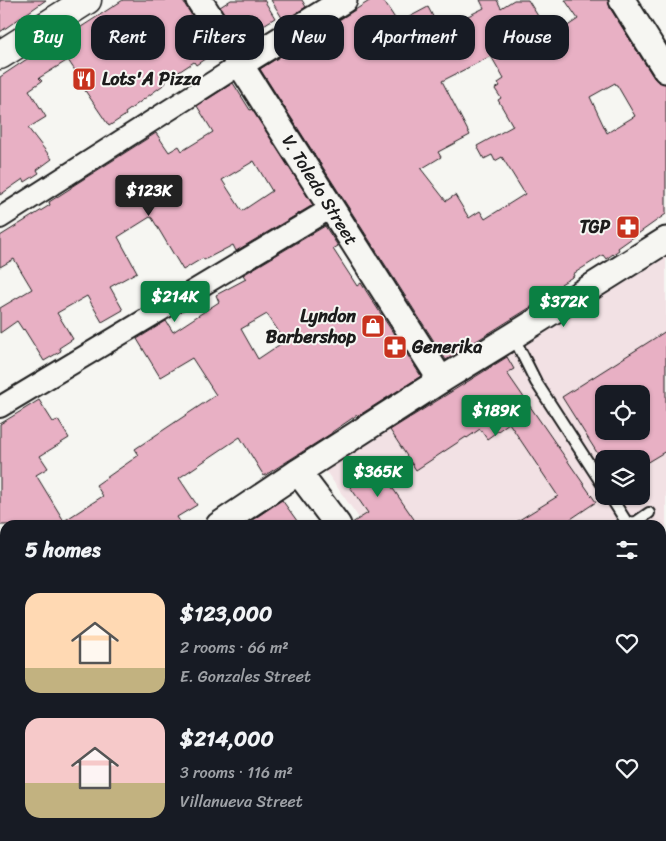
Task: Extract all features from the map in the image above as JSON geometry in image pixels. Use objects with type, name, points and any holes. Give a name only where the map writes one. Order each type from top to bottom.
[{"type":"main road","points":[[0,55],[87,0]]},
{"type":"street","name":"V. Toledo Street","points":[[200,0],[441,380]]},
{"type":"street","points":[[0,218],[344,0]]},
{"type":"street","points":[[622,0],[666,70]]},
{"type":"street","points":[[0,407],[331,208]]},
{"type":"street","points":[[226,520],[441,380],[666,240]]},
{"type":"street","points":[[298,472],[334,520]]},
{"type":"lane","points":[[513,336],[536,382],[595,473]]},
{"type":"lane","points":[[615,505],[624,520]]},
{"type":"lane","points":[[639,520],[649,513]]},
{"type":"shaded area","points":[[666,257],[666,520],[360,520],[325,470],[460,380],[528,342]]},
{"type":"building","points":[[0,0],[46,0],[24,15],[15,15],[15,22],[0,32]]},
{"type":"building","points":[[123,0],[182,0],[192,15],[175,15],[175,60],[203,60],[196,65],[194,62],[165,81],[166,83],[109,126],[82,86],[84,84],[68,60],[81,60],[81,27],[91,21],[91,60],[165,60],[165,15],[100,15]]},
{"type":"building","points":[[231,0],[264,0],[274,19],[264,25],[264,15],[225,15],[220,7]]},
{"type":"building","points":[[271,0],[302,0],[306,7],[293,15],[280,15]]},
{"type":"building","points":[[371,0],[383,0],[393,15],[354,15],[354,60],[475,60],[475,15],[470,15],[484,8],[480,0],[497,0],[501,8],[514,0],[528,0],[537,15],[485,15],[485,59],[442,81],[470,135],[438,152],[441,157],[421,169],[446,201],[455,195],[469,218],[480,211],[485,219],[525,194],[502,157],[495,161],[492,155],[484,159],[477,146],[513,126],[498,100],[501,98],[495,89],[500,86],[498,83],[504,79],[493,60],[569,60],[569,25],[578,19],[565,0],[608,0],[610,8],[654,78],[666,84],[666,214],[618,248],[619,250],[606,259],[603,255],[573,274],[574,276],[561,284],[563,287],[446,360],[260,69],[274,60],[344,60],[344,17]],"holes":[[[615,83],[635,116],[607,133],[590,97]]]},
{"type":"building","points":[[428,7],[432,15],[413,15]]},
{"type":"building","points":[[26,60],[68,60],[39,78],[42,81],[29,90],[46,117],[28,128],[52,159],[37,170],[39,173],[25,182],[23,179],[0,195],[0,77]]},
{"type":"building","points":[[233,83],[250,110],[252,109],[313,205],[236,251],[233,245],[204,260],[203,258],[183,270],[150,217],[118,237],[137,272],[110,287],[123,310],[102,322],[87,296],[57,313],[73,339],[59,348],[61,351],[44,361],[17,321],[0,333],[0,308],[32,289],[14,259],[0,267],[0,236],[50,205],[49,202],[71,187],[156,133],[169,152],[179,146],[182,151],[213,132],[197,106]],"holes":[[[254,161],[272,191],[242,211],[222,180]]]},
{"type":"building","points":[[325,226],[338,246],[333,249],[357,286],[361,283],[421,376],[264,476],[240,437],[179,478],[197,505],[177,517],[179,520],[66,520],[103,496],[96,485],[139,455],[135,449],[216,395],[192,358],[160,377],[137,339],[166,321],[173,332],[219,302],[216,295],[246,279],[243,275]],"holes":[[[267,314],[285,341],[258,359],[241,329]]]},
{"type":"building","points":[[666,331],[666,451],[650,461],[650,450],[595,450],[562,397]]},
{"type":"building","points":[[507,357],[514,369],[507,373],[595,503],[569,520],[519,520],[558,496],[509,423],[487,439],[480,429],[416,470],[390,430]]},
{"type":"building","points":[[39,400],[53,422],[58,420],[69,438],[40,456],[48,468],[36,475],[63,520],[0,520],[0,424]]},
{"type":"building","points":[[372,458],[415,520],[357,520],[368,513],[344,478]]},
{"type":"building","points":[[282,500],[296,520],[252,520]]},
{"type":"place","name":"Lots'A Pizza","points":[[84,79]]},
{"type":"place","name":"TGP","points":[[628,227]]},
{"type":"place","name":"Lyndon Barbershop","points":[[373,326]]},
{"type":"place","name":"Generika","points":[[395,347]]}]
